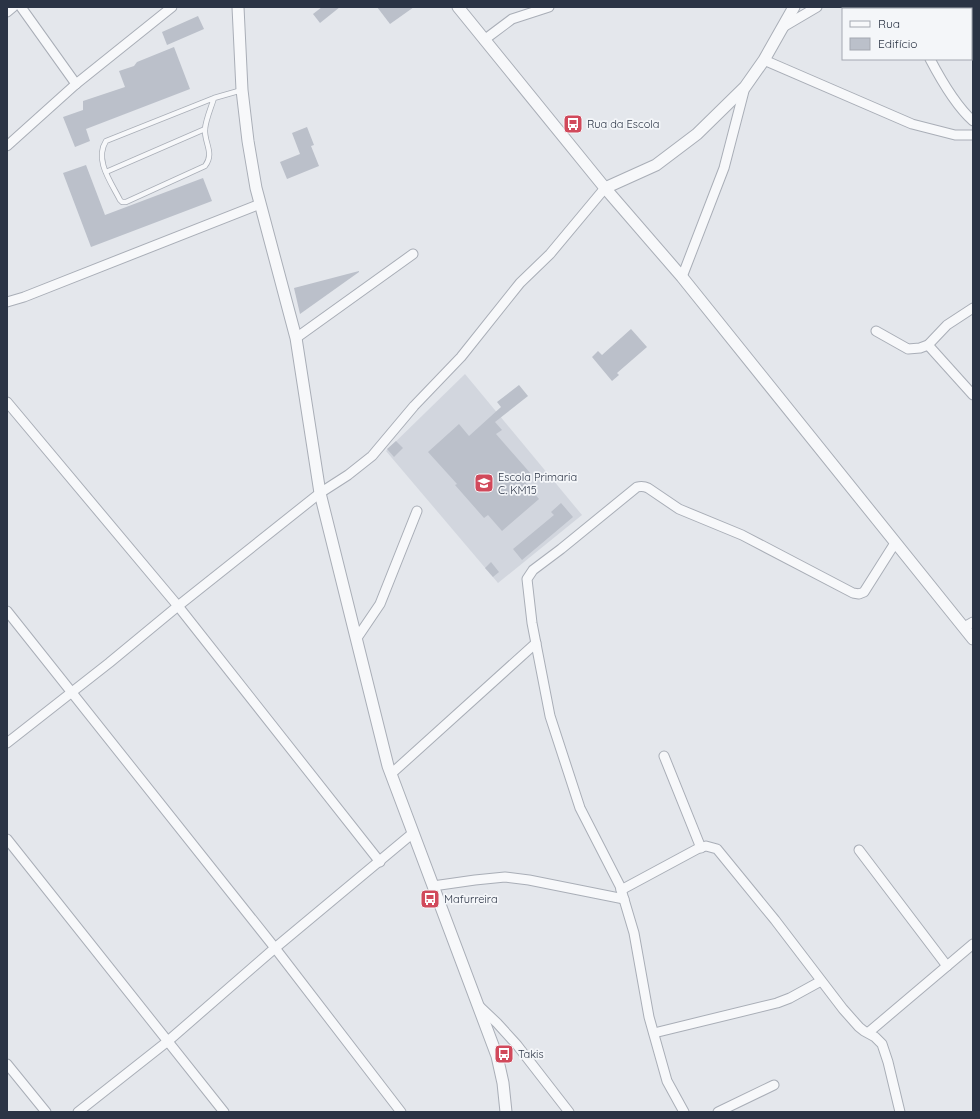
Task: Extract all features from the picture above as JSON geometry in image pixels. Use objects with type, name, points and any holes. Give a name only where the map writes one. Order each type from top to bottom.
[{"type":"street","points":[[7,12],[13,7]]},
{"type":"street","points":[[21,7],[76,84]]},
{"type":"street","points":[[7,146],[76,84],[172,7]]},
{"type":"street","points":[[238,7],[242,90],[248,141],[260,204],[296,338],[320,493],[391,774],[497,1056],[503,1083],[506,1112]]},
{"type":"street","points":[[458,7],[605,188],[682,277],[895,543],[968,624],[973,639]]},
{"type":"street","points":[[484,40],[512,19],[549,7]]},
{"type":"street","points":[[7,743],[320,493],[348,475],[372,456],[417,404],[461,357],[520,284],[550,254],[605,188],[656,165],[697,134],[746,88],[764,60],[794,7]]},
{"type":"street","points":[[783,27],[818,7]]},
{"type":"street","points":[[764,60],[912,124],[955,135],[973,135]]},
{"type":"street","points":[[931,60],[940,78],[969,112],[973,121]]},
{"type":"street","points":[[682,277],[724,168],[746,88]]},
{"type":"street","points":[[7,302],[24,297],[260,204]]},
{"type":"street","points":[[296,338],[413,254]]},
{"type":"street","points":[[876,331],[908,348],[920,348],[928,345],[947,325],[973,308]]},
{"type":"street","points":[[928,345],[973,395]]},
{"type":"street","points":[[7,402],[178,606],[380,862]]},
{"type":"street","points":[[684,1112],[667,1081],[649,1016],[634,933],[621,890],[580,808],[563,760],[550,716],[536,643],[527,579],[533,570],[640,486],[648,488],[679,509],[742,535],[853,594],[864,592],[895,543]]},
{"type":"street","points":[[357,638],[380,604],[417,510]]},
{"type":"street","points":[[7,611],[275,948],[401,1112]]},
{"type":"street","points":[[391,774],[536,643]]},
{"type":"street","points":[[664,756],[701,848]]},
{"type":"street","points":[[78,1112],[168,1041],[275,948],[413,833]]},
{"type":"street","points":[[7,838],[224,1112]]},
{"type":"street","points":[[621,890],[701,848],[710,847],[717,849],[775,920],[851,1018],[864,1031],[869,1032],[882,1044],[900,1112]]},
{"type":"street","points":[[859,850],[947,966]]},
{"type":"street","points":[[433,886],[505,877],[529,880],[624,899]]},
{"type":"street","points":[[869,1032],[973,944]]},
{"type":"street","points":[[654,1033],[777,1003],[790,998],[821,981]]},
{"type":"street","points":[[478,1005],[517,1045],[569,1112]]},
{"type":"street","points":[[7,1064],[46,1112]]},
{"type":"street","points":[[718,1112],[774,1086]]},
{"type":"lane","points":[[214,98],[205,130],[210,156],[206,166],[126,202],[122,202],[106,172],[102,161],[106,140],[214,98],[242,90]]},
{"type":"lane","points":[[106,172],[205,130]]},
{"type":"shaded area","name":"Escola Primaria C. KM15","points":[[465,374],[582,515],[498,583],[386,451]]},
{"type":"building","points":[[322,7],[340,7],[320,23],[313,14]]},
{"type":"building","points":[[377,7],[414,7],[390,24]]},
{"type":"building","points":[[198,16],[204,29],[167,45],[162,32]]},
{"type":"building","points":[[174,47],[190,89],[86,129],[90,141],[75,147],[63,117],[83,110],[83,101],[125,87],[119,71],[134,66],[137,62]]},
{"type":"building","points":[[307,127],[314,145],[311,146],[319,166],[287,179],[280,162],[300,154],[292,133]]},
{"type":"building","points":[[86,165],[105,215],[203,178],[212,201],[91,247],[63,173]]},
{"type":"building","points":[[359,272],[300,314],[294,288]]},
{"type":"building","points":[[631,329],[647,347],[617,373],[619,375],[612,381],[592,357],[598,351],[602,355]]},
{"type":"building","points":[[519,385],[528,396],[495,422],[502,430],[496,434],[532,475],[525,482],[539,499],[502,531],[488,515],[484,518],[455,485],[457,484],[428,452],[459,424],[469,436],[501,407],[497,402]]},
{"type":"building","points":[[396,441],[403,448],[394,457],[387,449]]},
{"type":"building","points":[[561,503],[573,517],[522,560],[513,549],[554,515],[551,512]]},
{"type":"building","points":[[491,562],[499,572],[493,577],[485,568]]},
{"type":"place","name":"Rua da Escola","points":[[573,124]]},
{"type":"place","name":"Escola Primaria C. KM15","points":[[484,483]]},
{"type":"place","name":"Mafurreira","points":[[430,899]]},
{"type":"place","name":"Takis","points":[[504,1054]]}]
